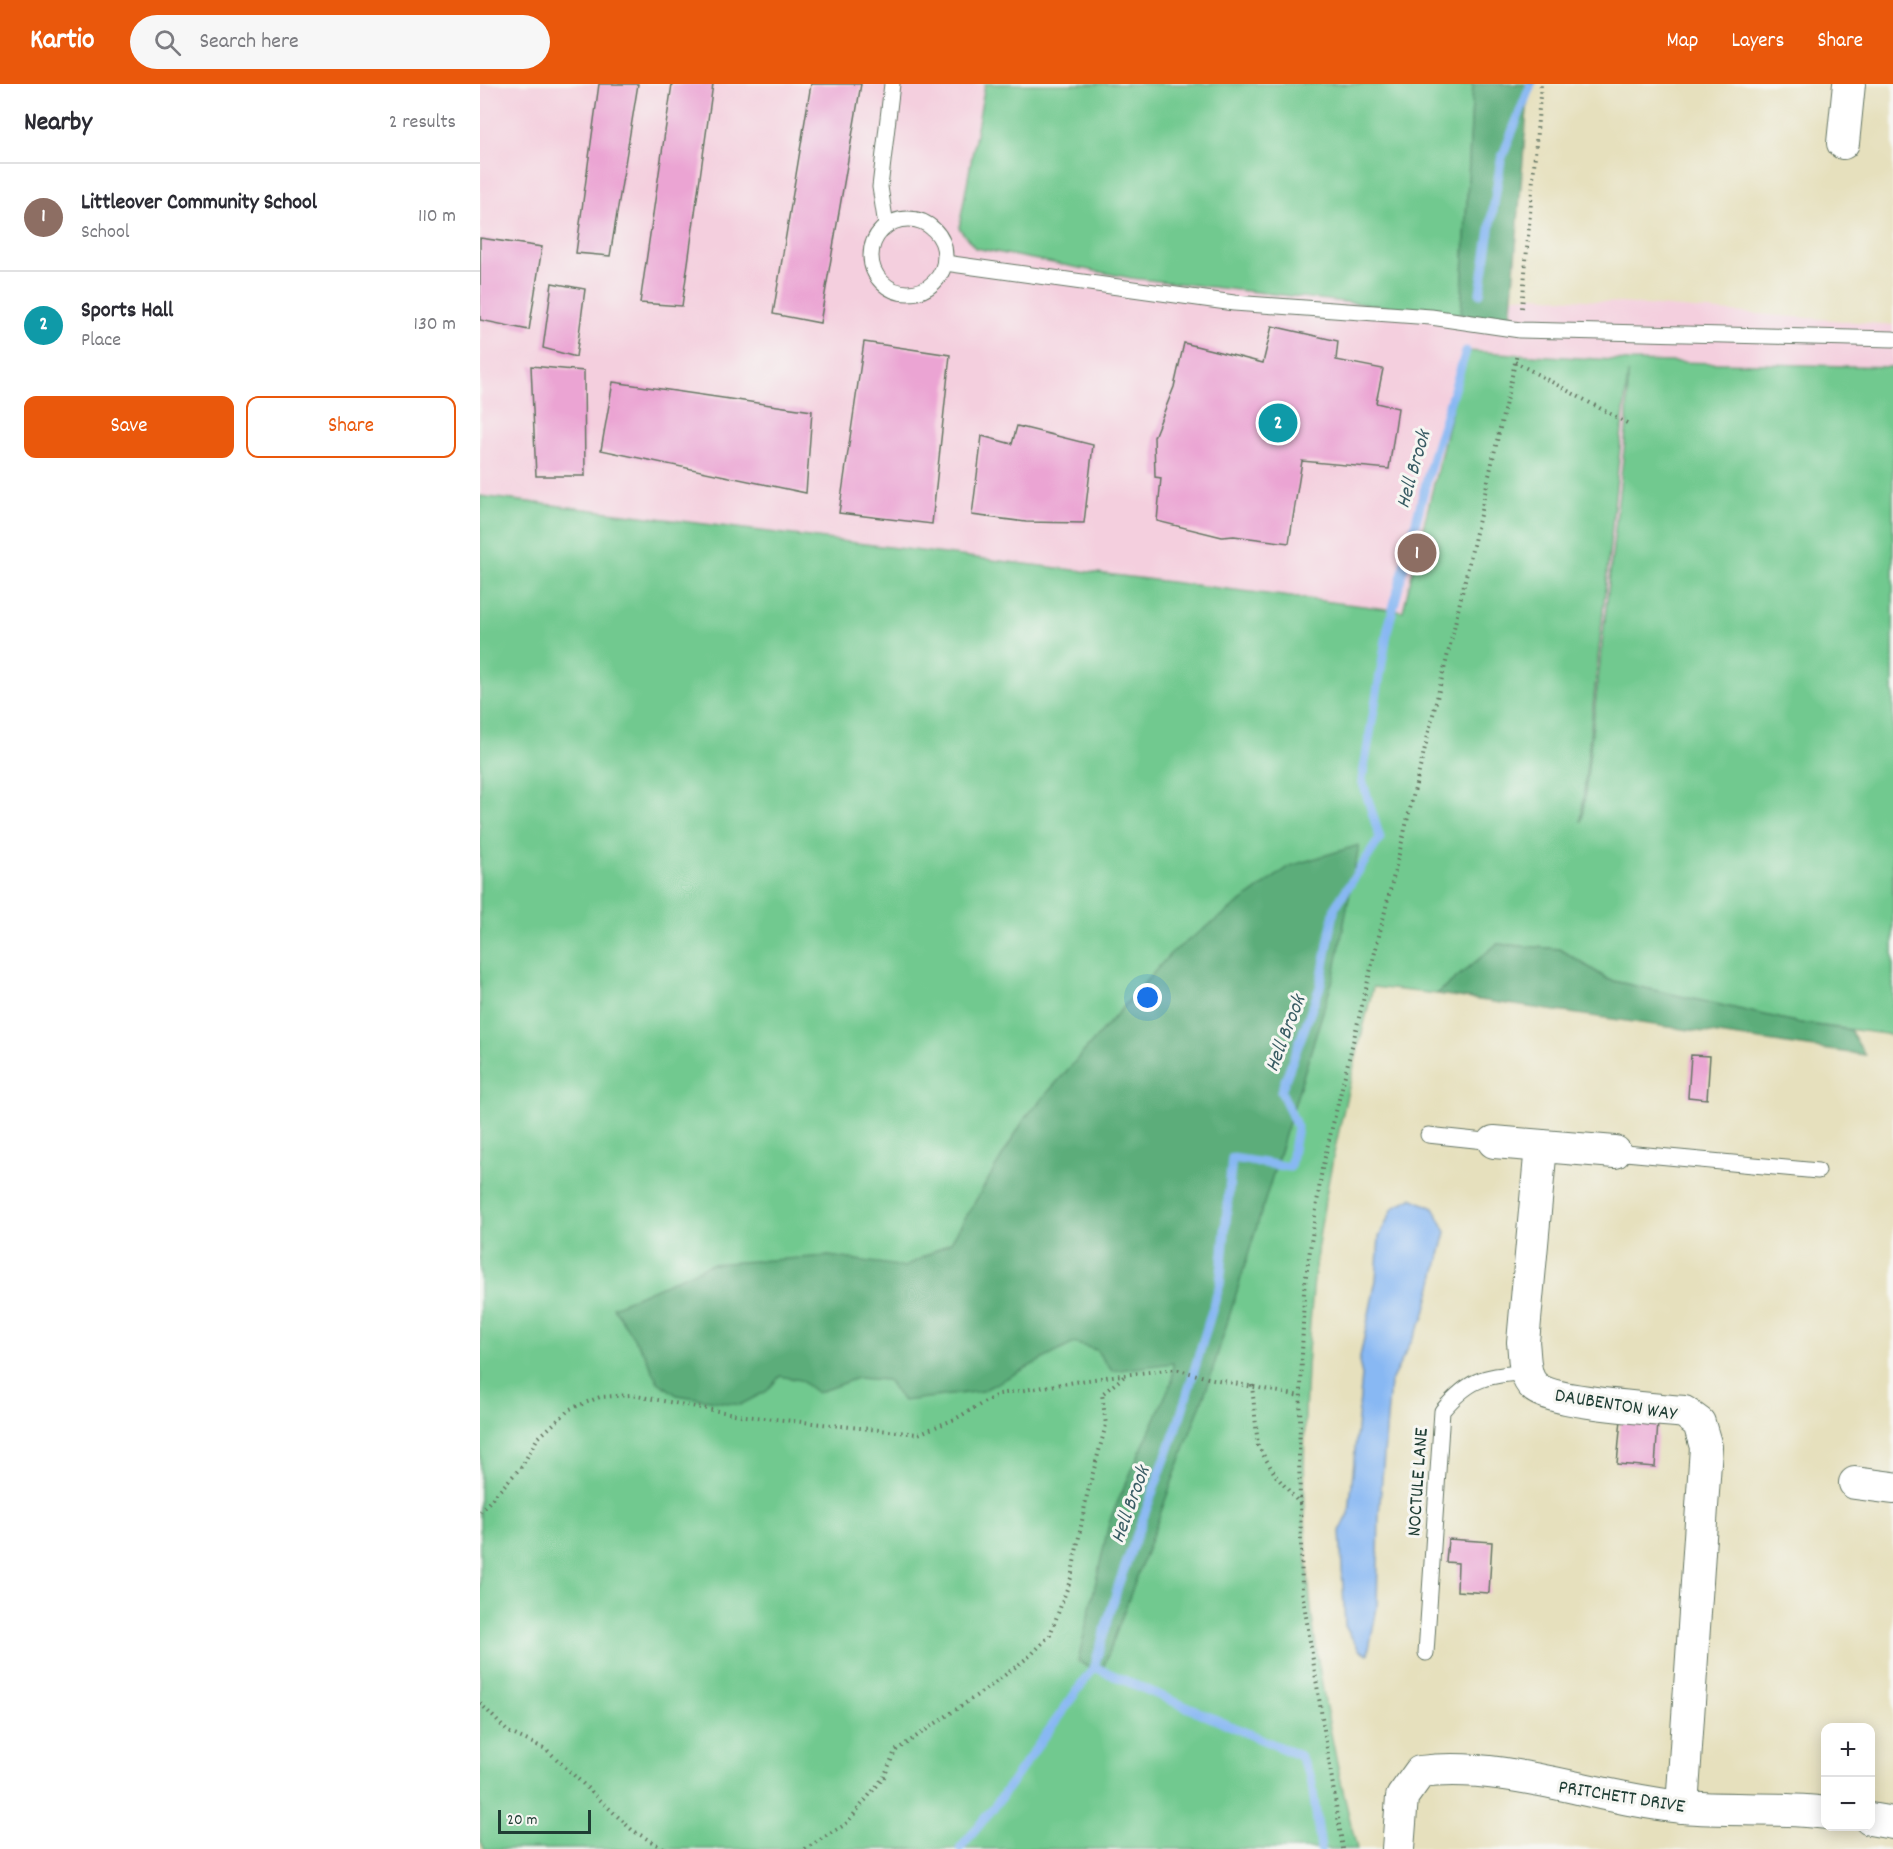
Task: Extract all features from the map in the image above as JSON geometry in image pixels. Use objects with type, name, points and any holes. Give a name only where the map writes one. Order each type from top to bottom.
[{"type":"street","points":[[1843,143],[1849,84]]},
{"type":"street","points":[[1494,1142],[1615,1152]]},
{"type":"street","points":[[1526,1372],[1523,1342],[1541,1146]]},
{"type":"street","name":"DAUBENTON WAY","points":[[1526,1372],[1534,1387],[1556,1397],[1684,1412],[1699,1423],[1706,1447],[1682,1806]]},
{"type":"street","points":[[1855,1483],[1893,1488]]},
{"type":"street","name":"PRITCHETT DRIVE","points":[[1398,1849],[1402,1797],[1420,1772],[1446,1769],[1484,1772],[1682,1806],[1821,1813]]},
{"type":"street","points":[[1875,1820],[1893,1822]]},
{"type":"lane","points":[[886,225],[880,187],[891,84]]},
{"type":"lane","points":[[901,219],[914,219],[926,223],[937,232],[944,247],[945,263],[941,275],[925,290],[913,294],[898,293],[885,286],[875,275],[870,259],[876,236],[886,225],[901,219]]},
{"type":"lane","points":[[945,263],[1234,303],[1431,317],[1520,330],[1893,339]]},
{"type":"lane","points":[[1428,1135],[1494,1142]]},
{"type":"lane","points":[[1615,1152],[1818,1171]]},
{"type":"lane","name":"NOCTULE LANE","points":[[1426,1653],[1442,1411],[1461,1389],[1485,1377],[1526,1372]]},
{"type":"path","points":[[1343,1849],[1302,1591],[1300,1396],[1304,1290],[1322,1169],[1451,641],[1515,362],[1520,330],[1540,84]]},
{"type":"path","points":[[1515,362],[1628,423]]},
{"type":"path","points":[[480,1512],[522,1466],[537,1438],[570,1409],[600,1397],[631,1395],[745,1416],[918,1434],[955,1419],[999,1394],[1126,1374],[1179,1370],[1300,1396]]},
{"type":"path","points":[[805,1849],[846,1824],[884,1777],[895,1751],[992,1685],[1031,1655],[1050,1635],[1071,1578],[1087,1495],[1106,1425],[1102,1394],[1126,1374]]},
{"type":"path","points":[[1252,1385],[1258,1446],[1276,1476],[1301,1506]]},
{"type":"path","points":[[480,1703],[508,1732],[546,1749],[595,1799],[632,1830],[664,1849]]},
{"type":"shaded area","points":[[480,84],[1529,84],[1513,297],[1535,296],[1893,325],[1893,1035],[1815,1025],[1609,980],[1560,949],[1510,944],[1497,944],[1437,994],[1403,611],[480,496]]},
{"type":"green space","points":[[985,84],[1473,84],[1461,315],[1131,278],[975,248],[959,228]]},
{"type":"green space","points":[[1473,84],[1529,84],[1510,322],[1461,315]]},
{"type":"green space","points":[[1466,351],[1629,361],[1893,367],[1893,1035],[1800,1023],[1609,980],[1560,949],[1497,944],[1437,994],[1373,987],[1339,1132],[1318,1242],[1307,1362],[1304,1449],[1306,1536],[1312,1618],[1331,1734],[1357,1849],[485,1849],[480,1840],[480,496],[1403,611]],"holes":[[[1628,373],[1627,423],[1582,821],[1581,821]]]},
{"type":"green space","points":[[1359,845],[1334,976],[1209,1382],[1101,1674],[1078,1661],[1110,1519],[1172,1381],[1173,1363],[1112,1371],[1096,1350],[1074,1343],[982,1391],[903,1401],[887,1380],[857,1378],[817,1393],[800,1380],[780,1376],[767,1391],[740,1405],[677,1395],[658,1382],[645,1355],[613,1307],[711,1264],[829,1256],[905,1267],[951,1242],[1025,1118],[1171,953],[1290,866]]},
{"type":"green space","points":[[1497,944],[1560,949],[1609,980],[1800,1023],[1850,1030],[1865,1055],[1437,994]]},
{"type":"water","points":[[1411,1198],[1434,1208],[1446,1232],[1424,1317],[1390,1383],[1379,1514],[1377,1607],[1368,1654],[1359,1650],[1345,1626],[1340,1531],[1349,1514],[1362,1375],[1359,1362],[1376,1280],[1379,1237],[1393,1208]]},
{"type":"building","points":[[599,84],[638,84],[610,256],[576,253]]},
{"type":"building","points":[[672,84],[713,84],[682,306],[640,303]]},
{"type":"building","points":[[811,84],[861,84],[820,323],[773,314]]},
{"type":"building","points":[[480,238],[542,247],[529,330],[480,320]]},
{"type":"building","points":[[552,283],[585,289],[576,357],[543,348]]},
{"type":"building","points":[[1272,326],[1338,341],[1336,360],[1383,369],[1376,403],[1398,408],[1389,469],[1302,461],[1289,543],[1234,536],[1222,537],[1157,521],[1161,478],[1155,477],[1154,437],[1174,387],[1184,343],[1263,363]]},
{"type":"building","points":[[864,342],[950,355],[932,524],[839,513]]},
{"type":"building","points":[[531,366],[584,371],[585,476],[536,476]]},
{"type":"building","points":[[613,382],[812,411],[806,493],[601,450]]},
{"type":"building","points":[[1017,426],[1093,445],[1084,523],[1026,522],[972,515],[982,436],[1012,444]]},
{"type":"building","points":[[1691,1055],[1710,1056],[1707,1099],[1688,1097]]},
{"type":"building","points":[[1621,1419],[1658,1422],[1655,1467],[1617,1464]]},
{"type":"building","points":[[1448,1539],[1492,1542],[1489,1593],[1457,1591],[1458,1563],[1446,1562]]},
{"type":"waterway","name":"Hell Brook","points":[[1480,293],[1501,160],[1531,84]]},
{"type":"waterway","name":"Hell Brook","points":[[1094,1667],[1119,1583],[1179,1421],[1220,1284],[1232,1158],[1290,1167],[1297,1127],[1281,1091],[1320,987],[1335,907],[1380,838],[1362,780],[1388,628],[1434,453],[1466,351]]},
{"type":"waterway","name":"Hell Brook","points":[[960,1849],[997,1803],[1094,1667],[1300,1756],[1311,1778],[1321,1849]]},
{"type":"place","name":"Sports Hall","points":[[1278,423]]},
{"type":"place","name":"Littleover Community School","points":[[1417,553]]}]
